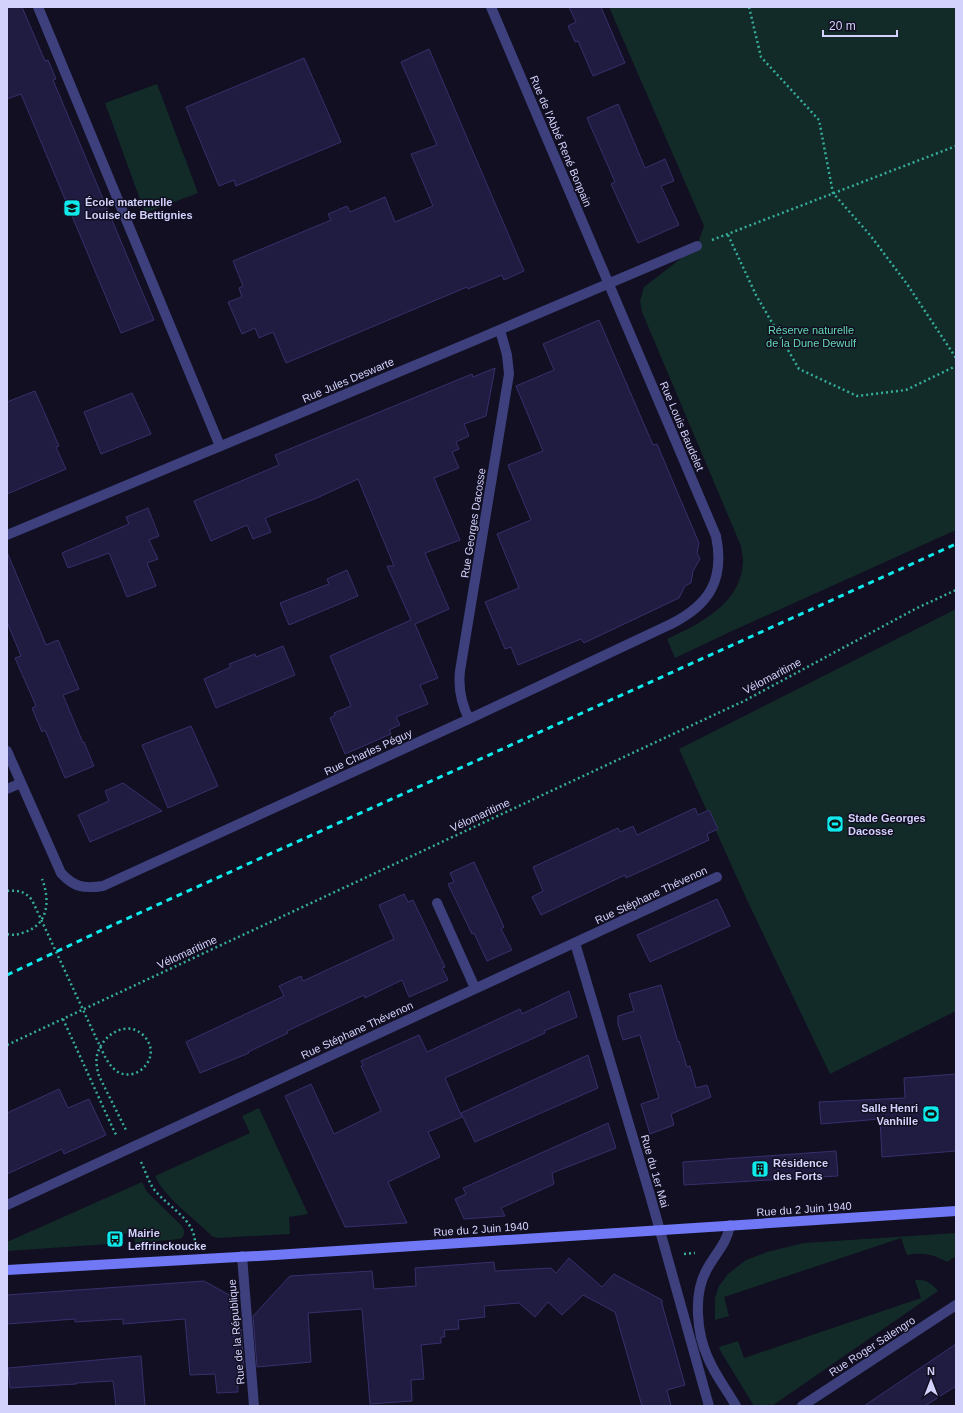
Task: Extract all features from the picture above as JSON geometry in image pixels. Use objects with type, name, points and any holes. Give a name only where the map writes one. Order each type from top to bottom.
[{"type":"main road","name":"Rue du 2 Juin 1940","points":[[7,1270],[956,1211]]},
{"type":"street","points":[[38,7],[220,446]]},
{"type":"street","name":"Rue de l'Abbé René Bonpain","points":[[491,7],[609,284]]},
{"type":"street","name":"Rue Jules Deswarte","points":[[7,535],[500,330],[697,246]]},
{"type":"street","name":"Rue Louis Baudelet","points":[[609,284],[716,536],[718,558],[715,580]]},
{"type":"street","name":"Rue Georges Dacosse","points":[[469,719],[460,693],[460,679],[509,374],[506,350],[500,330]]},
{"type":"street","name":"Rue Charles Péguy","points":[[7,752],[59,870],[66,878],[80,886],[87,888],[102,886],[469,719],[688,615],[704,600],[715,580]]},
{"type":"street","points":[[7,789],[21,783]]},
{"type":"street","name":"Rue Stéphane Thévenon","points":[[7,1205],[475,988],[717,878]]},
{"type":"street","points":[[437,903],[475,988]]},
{"type":"street","name":"Rue du 1er Mai","points":[[576,943],[708,1406]]},
{"type":"street","points":[[730,1225],[725,1242],[711,1262],[703,1278],[699,1293],[698,1311],[703,1345],[708,1360],[736,1406]]},
{"type":"street","name":"Rue de la République","points":[[242,1256],[254,1406]]},
{"type":"street","name":"Rue Roger Salengro","points":[[802,1406],[956,1305]]},
{"type":"path","points":[[750,7],[761,57],[819,120],[833,193],[870,235],[907,284],[956,358]]},
{"type":"path","points":[[697,246],[956,146]]},
{"type":"path","points":[[728,235],[756,295],[799,369],[857,396],[906,390],[956,366]]},
{"type":"path","name":"Vélomaritime","points":[[7,1045],[751,697],[917,608],[956,590]]},
{"type":"path","points":[[7,934],[16,935],[32,930],[43,918],[47,904],[47,894],[42,879]]},
{"type":"path","points":[[7,891],[13,890],[22,892],[28,895],[32,900],[98,1042],[109,1064],[114,1070],[120,1073],[134,1074],[146,1066],[150,1060],[150,1045],[142,1034],[129,1029],[122,1029],[115,1032],[108,1038],[98,1052],[97,1067],[99,1076],[154,1188],[191,1226],[195,1239],[196,1258]]},
{"type":"path","points":[[63,1019],[114,1133],[134,1147]]},
{"type":"path","points":[[666,1255],[700,1253],[711,1262]]},
{"type":"green space","name":"Réserve naturelle de la Dune Dewulf","points":[[609,7],[956,7],[956,530],[675,658],[667,639],[705,619],[727,600],[735,589],[741,576],[743,559],[741,546],[642,312],[640,301],[644,287],[697,246],[704,226]]},
{"type":"green space","points":[[157,84],[198,193],[145,213],[105,103]]},
{"type":"green space","name":"Stade Georges Dacosse","points":[[956,609],[956,1011],[830,1074],[747,900],[679,749]]},
{"type":"green space","points":[[259,1108],[308,1214],[289,1217],[290,1234],[217,1238],[212,1236],[172,1200],[159,1184],[155,1176],[250,1133],[242,1116]]},
{"type":"green space","points":[[142,1182],[147,1192],[181,1225],[184,1233],[182,1238],[135,1243],[134,1233],[109,1235],[109,1244],[7,1251],[7,1242]]},
{"type":"green space","points":[[956,1233],[956,1256],[947,1262],[928,1254],[907,1255],[901,1238],[724,1297],[729,1316],[715,1320],[715,1298],[719,1286],[728,1274],[746,1260],[767,1252],[804,1243]]},
{"type":"green space","points":[[915,1280],[928,1282],[938,1291],[772,1406],[769,1404],[766,1406],[754,1406],[719,1347],[738,1341],[744,1358],[921,1298]]},
{"type":"building","points":[[7,7],[22,7],[45,61],[48,60],[56,79],[53,80],[154,320],[121,333],[21,94],[7,99]]},
{"type":"building","points":[[569,7],[601,7],[625,63],[593,76],[578,41],[575,42],[568,26],[576,22]]},
{"type":"building","points":[[429,49],[524,271],[504,280],[502,275],[468,289],[467,287],[286,363],[273,332],[259,338],[255,328],[242,334],[228,302],[242,297],[239,288],[243,286],[233,261],[331,220],[328,214],[347,206],[350,212],[385,197],[395,222],[433,206],[411,154],[437,145],[401,62]]},
{"type":"building","points":[[304,58],[341,142],[236,186],[234,180],[219,186],[186,107]]},
{"type":"building","points":[[618,104],[645,168],[665,159],[674,181],[661,186],[679,225],[638,243],[611,184],[615,182],[587,118]]},
{"type":"building","points":[[599,320],[653,445],[657,444],[699,543],[697,553],[700,559],[693,571],[691,583],[685,586],[679,598],[584,643],[581,639],[518,665],[511,647],[505,649],[485,602],[519,588],[497,534],[531,520],[508,465],[543,451],[516,386],[554,370],[543,344]]},
{"type":"building","points":[[495,368],[486,416],[464,424],[469,436],[456,442],[459,449],[452,452],[459,468],[434,478],[460,540],[425,553],[449,609],[415,624],[438,678],[420,685],[428,704],[396,717],[400,725],[389,730],[391,734],[345,754],[330,718],[335,715],[334,713],[351,706],[330,656],[411,620],[387,566],[394,566],[358,479],[317,498],[265,518],[271,532],[253,539],[247,525],[211,541],[194,501],[279,465],[275,455],[472,374],[473,377]]},
{"type":"building","points":[[35,391],[59,446],[56,447],[66,469],[7,494],[7,402]]},
{"type":"building","points":[[132,393],[151,434],[101,454],[84,412]]},
{"type":"building","points":[[148,508],[159,536],[149,540],[158,559],[147,563],[156,586],[127,597],[109,553],[68,568],[62,553],[129,524],[126,517]]},
{"type":"building","points":[[7,552],[46,645],[58,640],[79,689],[63,695],[94,766],[65,778],[45,730],[42,732],[32,708],[36,706],[15,658],[21,656],[7,622]]},
{"type":"building","points":[[347,570],[358,596],[289,625],[280,603],[329,584],[327,579]]},
{"type":"building","points":[[283,646],[295,675],[216,708],[204,679],[231,667],[229,664],[255,654],[256,657]]},
{"type":"building","points":[[191,726],[218,786],[168,808],[142,745]]},
{"type":"building","points":[[123,783],[162,811],[90,842],[78,815],[109,801],[105,791]]},
{"type":"building","points":[[695,808],[698,815],[709,810],[718,829],[707,834],[709,840],[626,878],[625,875],[541,915],[532,897],[543,891],[533,867],[618,828],[620,832],[633,826],[637,835]]},
{"type":"building","points":[[474,862],[504,927],[501,929],[512,950],[487,961],[448,884],[454,882],[450,873]]},
{"type":"building","points":[[404,894],[408,902],[413,900],[445,967],[442,968],[448,980],[409,997],[402,980],[365,998],[364,995],[287,1031],[288,1033],[248,1052],[249,1053],[200,1073],[186,1042],[284,996],[279,986],[301,976],[303,981],[394,939],[379,905]]},
{"type":"building","points":[[717,899],[730,926],[650,962],[637,935]]},
{"type":"building","points":[[661,985],[678,1042],[679,1041],[687,1067],[690,1066],[696,1088],[707,1085],[711,1097],[671,1114],[674,1125],[650,1134],[641,1104],[659,1098],[640,1035],[623,1040],[618,1024],[618,1016],[634,1011],[629,994]]},
{"type":"building","points":[[569,991],[577,1017],[445,1078],[462,1117],[428,1132],[440,1157],[388,1182],[407,1223],[345,1227],[285,1096],[311,1084],[334,1134],[381,1111],[361,1066],[363,1065],[361,1061],[419,1035],[427,1052],[520,1009],[522,1014]]},
{"type":"building","points":[[588,1055],[598,1088],[475,1142],[461,1113]]},
{"type":"building","points":[[956,1074],[956,1151],[882,1157],[880,1119],[821,1124],[819,1102],[905,1098],[904,1078]]},
{"type":"building","points":[[59,1089],[68,1108],[89,1099],[106,1135],[64,1154],[62,1149],[7,1174],[7,1113]]},
{"type":"building","points":[[608,1123],[616,1148],[552,1173],[554,1184],[501,1208],[505,1216],[464,1219],[455,1199],[466,1194],[463,1188]]},
{"type":"building","name":"Résidence des Forts","points":[[836,1151],[838,1176],[684,1185],[683,1162]]},
{"type":"building","points":[[569,1258],[602,1287],[614,1274],[662,1300],[685,1385],[667,1390],[671,1406],[642,1406],[615,1312],[583,1295],[562,1315],[548,1302],[535,1317],[519,1303],[484,1306],[485,1317],[458,1320],[459,1329],[444,1330],[445,1337],[441,1337],[441,1343],[421,1345],[424,1379],[411,1380],[412,1401],[370,1404],[362,1309],[308,1313],[311,1362],[257,1367],[253,1316],[290,1276],[372,1271],[374,1289],[416,1286],[415,1268],[494,1262],[495,1271],[551,1268],[556,1273]]},
{"type":"building","points":[[204,1281],[231,1296],[234,1337],[241,1329],[244,1368],[237,1369],[238,1392],[217,1393],[215,1374],[190,1375],[185,1319],[123,1324],[123,1319],[75,1322],[75,1319],[7,1324],[7,1295]]},
{"type":"building","points":[[956,1344],[956,1386],[925,1406],[864,1406]]},
{"type":"building","points":[[141,1356],[145,1406],[116,1406],[113,1381],[10,1388],[8,1368]]},
{"type":"railway","points":[[7,975],[115,924],[956,544]]},
{"type":"place","name":"École maternelle Louise de Bettignies","points":[[72,208]]},
{"type":"place","name":"Stade Georges Dacosse","points":[[835,824]]},
{"type":"place","name":"Salle Henri Vanhille","points":[[931,1114]]},
{"type":"place","name":"Résidence des Forts","points":[[760,1169]]},
{"type":"place","name":"Mairie Leffrinckoucke","points":[[115,1239]]}]
